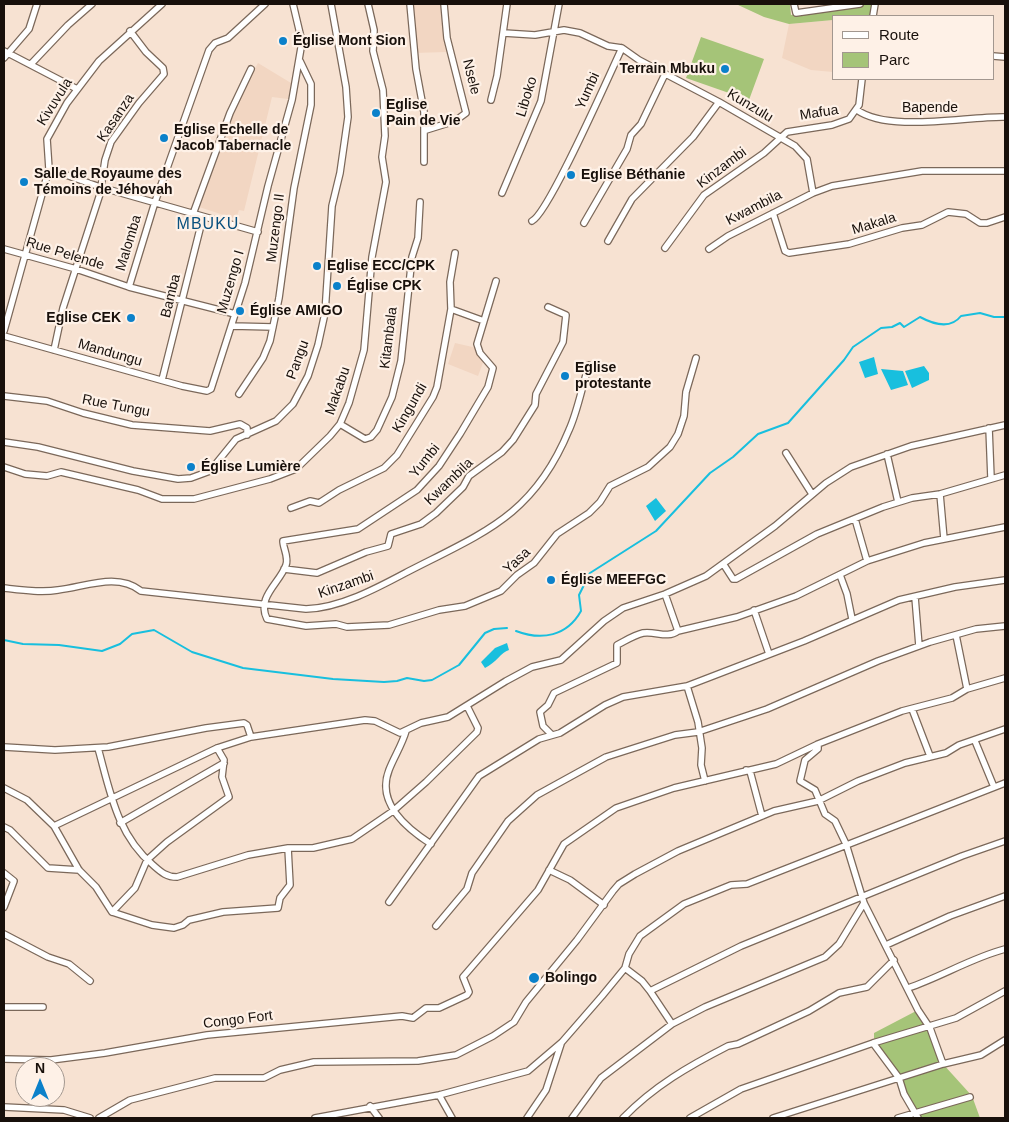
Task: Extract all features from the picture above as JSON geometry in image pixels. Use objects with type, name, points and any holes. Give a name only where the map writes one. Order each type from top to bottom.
[{"type":"street","points":[[37,4],[29,29],[5,54],[31,64],[77,88]]},
{"type":"street","points":[[31,64],[68,25],[92,4]]},
{"type":"street","name":"Kivuvula","points":[[4,331],[49,170],[47,146],[49,134],[77,88],[99,61],[162,4]]},
{"type":"street","name":"Malomba","points":[[129,286],[155,202],[209,50],[215,43],[228,38],[265,4]]},
{"type":"street","name":"Muzengo I","points":[[209,390],[232,326],[258,232],[300,61],[302,42],[292,4]]},
{"type":"street","name":"Pangu","points":[[4,442],[38,447],[178,479],[201,476],[210,472],[227,453],[233,442],[276,420],[293,404],[308,376],[318,344],[324,312],[332,206],[340,174],[348,117],[332,4]]},
{"type":"street","name":"Makabu","points":[[4,467],[25,474],[47,476],[61,472],[138,490],[162,498],[194,499],[270,479],[296,469],[306,462],[340,424],[349,403],[364,350],[372,257],[386,182],[382,156],[385,136],[383,90],[374,51],[374,30],[368,4]]},
{"type":"street","points":[[410,4],[416,70],[426,130],[424,162]]},
{"type":"street","name":"Nsele","points":[[426,130],[455,121],[466,113],[447,38],[444,4]]},
{"type":"street","points":[[491,100],[497,76],[507,4]]},
{"type":"street","name":"Liboko","points":[[502,193],[541,101],[559,4]]},
{"type":"street","points":[[794,4],[795,13],[860,4]]},
{"type":"street","name":"Kunzulu","points":[[504,33],[536,35],[564,30],[580,33],[601,44],[622,48],[781,138],[806,156],[810,170],[812,193]]},
{"type":"street","name":"Kasanza","points":[[54,350],[63,308],[100,194],[105,160],[111,142],[138,103],[164,74],[163,68],[146,52],[130,31]]},
{"type":"street","name":"Yumbi","points":[[532,221],[546,202],[583,132],[622,48]]},
{"type":"street","name":"Muzengo II","points":[[239,394],[263,358],[273,327],[294,188],[311,105],[310,84],[300,61]]},
{"type":"street","points":[[193,214],[230,113],[251,69]]},
{"type":"street","points":[[584,223],[626,148],[631,135],[641,124],[665,74]]},
{"type":"street","name":"Mafua","points":[[781,138],[792,130],[810,130],[845,122],[857,110],[862,80]]},
{"type":"street","points":[[608,241],[632,199],[694,137],[719,102]]},
{"type":"street","name":"Bapende","points":[[857,110],[867,117],[896,121],[955,121],[1005,117]]},
{"type":"street","name":"Kinzambi","points":[[665,248],[704,195],[764,153],[781,138]]},
{"type":"street","points":[[49,170],[100,187],[258,232]]},
{"type":"street","points":[[812,193],[832,186],[922,171],[1005,171]]},
{"type":"street","name":"Kwambila","points":[[709,249],[728,236],[812,193]]},
{"type":"street","name":"Kitambala","points":[[340,424],[365,439],[371,437],[377,430],[392,397],[401,361],[412,257],[418,238],[420,202]]},
{"type":"street","name":"Makala","points":[[773,213],[785,251],[788,253],[849,244],[902,228],[922,225],[948,212],[966,214],[980,223],[1005,217]]},
{"type":"street","name":"Bamba","points":[[162,380],[203,217]]},
{"type":"street","name":"Rue Pelende","points":[[4,249],[183,302],[235,314]]},
{"type":"street","name":"Kingundi","points":[[291,508],[310,502],[319,503],[339,490],[379,472],[396,454],[431,402],[437,387],[451,309],[450,282],[455,253]]},
{"type":"street","name":"Yumbi","points":[[284,569],[287,560],[283,541],[339,533],[362,527],[417,490],[439,466],[488,387],[493,368],[480,353],[477,344],[496,281]]},
{"type":"street","name":"Kwambila","points":[[284,569],[317,573],[366,552],[388,546],[391,534],[421,524],[436,513],[463,487],[469,476],[502,452],[513,440],[535,406],[536,394],[563,342],[566,316],[548,307]]},
{"type":"street","points":[[451,309],[484,321]]},
{"type":"street","points":[[232,326],[273,327]]},
{"type":"street","name":"Mandungu","points":[[4,336],[162,380],[209,390]]},
{"type":"street","name":"Yasa","points":[[265,604],[267,619],[306,626],[336,624],[347,627],[389,625],[492,597],[508,587],[517,575],[534,563],[557,534],[589,513],[600,502],[610,486],[648,467],[670,447],[678,434],[684,416],[686,392],[696,358]]},
{"type":"street","name":"Kinzambi","points":[[4,588],[59,590],[115,581],[134,585],[141,591],[314,609],[370,592],[474,538],[512,514],[537,488],[555,461],[572,423],[589,365]]},
{"type":"street","name":"Rue Tungu","points":[[4,396],[47,401],[83,413],[132,425],[210,431],[240,424],[247,428],[247,435]]},
{"type":"street","points":[[54,826],[218,748],[251,737],[365,720],[375,721],[395,732],[406,731],[421,723],[448,717],[532,667],[562,660],[604,621],[623,608],[691,584],[724,565],[812,494],[851,468],[887,454],[1005,425]]},
{"type":"street","points":[[989,428],[991,478]]},
{"type":"street","points":[[786,453],[812,494]]},
{"type":"street","points":[[887,454],[898,502]]},
{"type":"street","points":[[724,565],[733,579],[736,579],[817,534],[898,502],[940,494],[1005,475]]},
{"type":"street","points":[[940,494],[944,539]]},
{"type":"street","points":[[855,519],[867,561]]},
{"type":"street","points":[[551,734],[544,726],[540,712],[548,705],[554,693],[617,663],[617,645],[631,638],[644,633],[672,635],[678,631],[714,623],[796,596],[867,561],[924,543],[1005,527]]},
{"type":"street","points":[[265,604],[272,585],[284,569]]},
{"type":"street","points":[[840,575],[848,594],[852,619]]},
{"type":"street","points":[[389,902],[479,776],[539,739],[551,734],[560,733],[605,705],[623,697],[686,686],[899,600],[955,587],[1005,580]]},
{"type":"street","points":[[665,594],[678,631]]},
{"type":"street","points":[[914,597],[919,646]]},
{"type":"street","points":[[754,610],[769,654]]},
{"type":"street","points":[[436,926],[467,889],[472,873],[504,826],[537,795],[612,755],[675,735],[698,732],[780,704],[870,664],[919,646],[976,630],[1005,626]]},
{"type":"street","points":[[956,635],[967,689]]},
{"type":"street","points":[[604,905],[570,880],[549,870],[564,844],[616,808],[674,788],[776,764],[818,744],[912,709],[952,698],[967,689],[1005,678]]},
{"type":"street","points":[[686,686],[698,722],[698,732],[702,748],[701,765],[705,781]]},
{"type":"street","points":[[98,748],[111,799],[120,822],[134,847],[167,876],[177,877],[248,855],[288,848],[313,848],[352,839],[393,811],[477,732],[478,728],[467,706]]},
{"type":"street","points":[[912,709],[930,756]]},
{"type":"street","points":[[4,748],[55,750],[98,748],[244,723],[247,725],[251,737]]},
{"type":"street","points":[[98,1118],[130,1100],[216,1078],[264,1078],[280,1070],[314,1062],[345,1064],[418,1061],[456,1055],[493,1036],[514,1022],[526,1002],[604,905],[618,884],[678,851],[762,816],[818,801],[858,781],[930,756],[946,753],[956,746],[975,741],[1005,729]]},
{"type":"street","points":[[406,731],[388,772],[386,794],[393,811],[414,832],[431,844]]},
{"type":"street","points":[[975,741],[994,787]]},
{"type":"street","points":[[818,744],[818,749],[806,760],[804,774],[799,778],[802,783],[815,790],[825,814],[835,820],[846,844],[864,900],[918,1010],[930,1028],[943,1064]]},
{"type":"street","points":[[112,912],[135,888],[147,860],[166,842],[229,797],[222,777],[224,763],[218,748]]},
{"type":"street","points":[[120,822],[224,763]]},
{"type":"street","points":[[744,771],[750,771],[762,816]]},
{"type":"street","points":[[315,1118],[370,1106],[439,1095],[528,1070],[562,1042],[625,968],[629,954],[639,937],[684,904],[731,885],[747,884],[1005,783]]},
{"type":"street","points":[[4,788],[27,800],[54,826],[79,870],[96,887],[112,912],[152,925],[174,928],[183,926],[189,920],[223,912],[276,908],[280,898],[290,887],[288,848]]},
{"type":"street","points":[[4,827],[10,830],[48,868],[79,870]]},
{"type":"street","points":[[650,992],[741,946],[864,900],[962,856],[1005,841]]},
{"type":"street","name":"Congo Fort","points":[[4,1059],[51,1060],[105,1053],[207,1035],[402,1016],[412,1018],[426,1008],[439,1008],[468,993],[463,976],[538,890],[549,870]]},
{"type":"street","points":[[4,873],[14,881],[4,907]]},
{"type":"street","points":[[886,945],[1005,896]]},
{"type":"street","points":[[572,1118],[601,1078],[672,1024],[706,1006],[825,957],[839,944],[864,900]]},
{"type":"street","points":[[4,934],[48,957],[69,964],[90,981]]},
{"type":"street","points":[[908,988],[926,983],[976,958],[1005,949]]},
{"type":"street","points":[[623,1118],[643,1098],[671,1077],[728,1046],[738,1044],[809,1010],[839,993],[867,987],[894,960]]},
{"type":"street","points":[[625,968],[642,982],[672,1024]]},
{"type":"street","points":[[690,1118],[740,1089],[873,1044],[930,1028],[956,1018],[1005,991]]},
{"type":"street","points":[[4,1007],[43,1007]]},
{"type":"street","points":[[773,1118],[943,1064],[981,1055],[1005,1040]]},
{"type":"street","points":[[527,1118],[546,1090],[562,1042]]},
{"type":"street","points":[[873,1044],[899,1078],[904,1094],[916,1115]]},
{"type":"street","points":[[439,1095],[452,1118]]},
{"type":"street","points":[[898,1118],[916,1115],[936,1106],[970,1098]]},
{"type":"street","points":[[370,1106],[379,1118]]},
{"type":"street","points":[[4,1107],[64,1110],[90,1118]]},
{"type":"shaded area","points":[[410,4],[444,4],[446,52],[414,53]]},
{"type":"shaded area","points":[[832,20],[832,72],[811,70],[782,58],[789,24]]},
{"type":"shaded area","points":[[258,63],[291,83],[288,99],[272,97],[244,211],[239,210],[236,219],[199,207],[240,95]]},
{"type":"shaded area","points":[[455,343],[477,348],[484,360],[478,376],[448,364]]},
{"type":"green space","points":[[736,4],[790,4],[791,15],[860,4],[875,4],[872,15],[832,15],[832,20],[789,24],[764,17]]},
{"type":"green space","name":"Terrain Mbuku","points":[[701,37],[764,59],[749,100],[686,78]]},
{"type":"green space","points":[[918,1010],[930,1028],[943,1064],[972,1096],[980,1118],[918,1118],[911,1101],[874,1043],[874,1033]]},
{"type":"water","points":[[874,357],[878,374],[865,378],[859,362]]},
{"type":"water","points":[[924,366],[929,373],[929,380],[912,388],[905,371]]},
{"type":"water","points":[[881,369],[903,371],[908,385],[891,390]]},
{"type":"water","points":[[656,498],[666,511],[655,521],[646,506]]},
{"type":"water","points":[[507,643],[509,650],[485,668],[481,662],[495,648]]},
{"type":"waterway","points":[[516,631],[535,636],[544,636],[561,631],[569,626],[581,611],[579,595],[590,573],[656,531],[710,473],[733,457],[758,434],[788,423],[844,360],[853,347],[881,328],[892,327],[900,323],[904,327],[920,317],[930,322],[941,324],[952,323],[961,316],[980,313],[994,317],[1005,317]]},
{"type":"waterway","points":[[4,640],[23,644],[59,645],[102,651],[120,644],[132,634],[154,630],[192,652],[243,668],[333,679],[384,682],[407,678],[424,681],[432,680],[459,665],[485,633],[494,629],[507,628]]},
{"type":"place","name":"Église Mont Sion","points":[[283,41]]},
{"type":"place","name":"Terrain Mbuku","points":[[725,69]]},
{"type":"place","name":"Eglise Pain de Vie","points":[[376,113]]},
{"type":"place","name":"Eglise Echelle de Jacob Tabernacle","points":[[164,138]]},
{"type":"place","name":"Eglise Béthanie","points":[[571,175]]},
{"type":"place","name":"Salle de Royaume des Témoins de Jéhovah","points":[[24,182]]},
{"type":"place","name":"Eglise ECC/CPK","points":[[317,266]]},
{"type":"place","name":"Église CPK","points":[[337,286]]},
{"type":"place","name":"Église AMIGO","points":[[240,311]]},
{"type":"place","name":"Eglise CEK","points":[[131,318]]},
{"type":"place","name":"Eglise protestante","points":[[565,376]]},
{"type":"place","name":"Église Lumière","points":[[191,467]]},
{"type":"place","name":"Église MEEFGC","points":[[551,580]]},
{"type":"place","name":"Bolingo","points":[[534,978]]},
{"type":"district","name":"MBUKU","points":[[208,225]]}]
